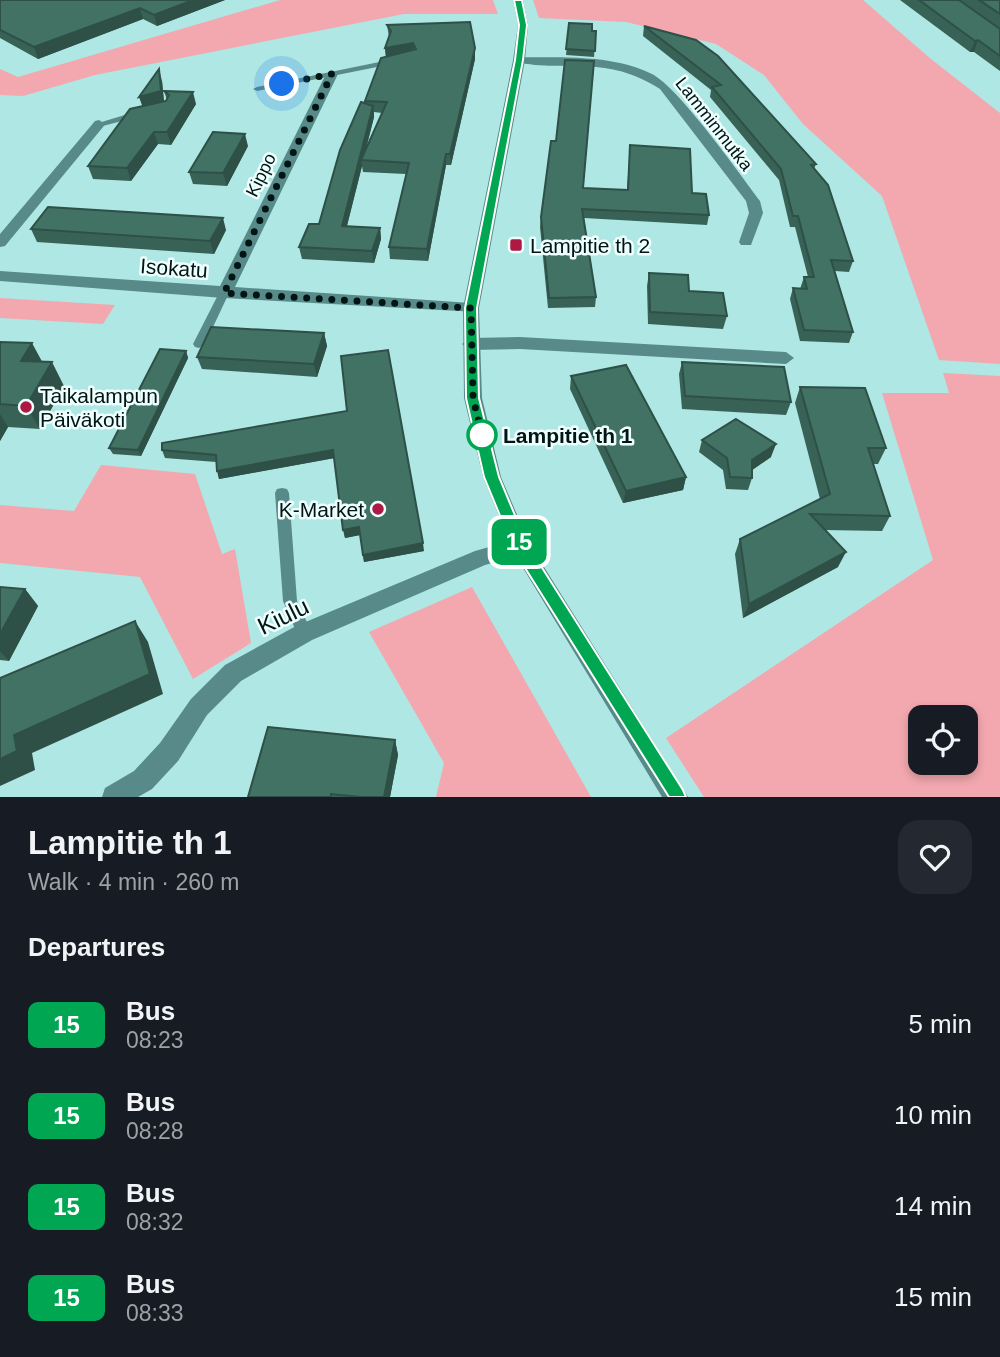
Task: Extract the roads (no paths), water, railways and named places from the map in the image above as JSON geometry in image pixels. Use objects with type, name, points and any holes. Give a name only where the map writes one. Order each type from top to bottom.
[{"type":"street","points":[[518,0],[523,25],[519,60],[471,308],[473,398],[492,477],[521,547],[676,797]]},
{"type":"street","name":"Lamminmutka","points":[[519,60],[610,64],[650,76],[664,87],[753,201],[756,213],[746,242]]},
{"type":"street","name":"Kippo","points":[[224,293],[332,74]]},
{"type":"street","points":[[0,243],[99,124]]},
{"type":"street","name":"Isokatu","points":[[0,276],[471,308]]},
{"type":"street","points":[[470,344],[520,343],[786,358]]},
{"type":"street","name":"Kiulu","points":[[114,797],[143,780],[169,752],[199,707],[233,673],[304,633],[482,557],[521,547]]},
{"type":"lane","points":[[257,89],[402,59]]},
{"type":"lane","points":[[99,124],[144,113]]},
{"type":"lane","points":[[200,344],[224,293]]},
{"type":"lane","points":[[282,493],[290,601],[304,633]]},
{"type":"place","name":"Lampitie th 2","points":[[516,245]]},
{"type":"place","name":"Taikalampun Päiväkoti","points":[[26,407]]},
{"type":"place","name":"Lampitie th 1","points":[[482,435]]},
{"type":"place","name":"K-Market","points":[[378,509]]}]
